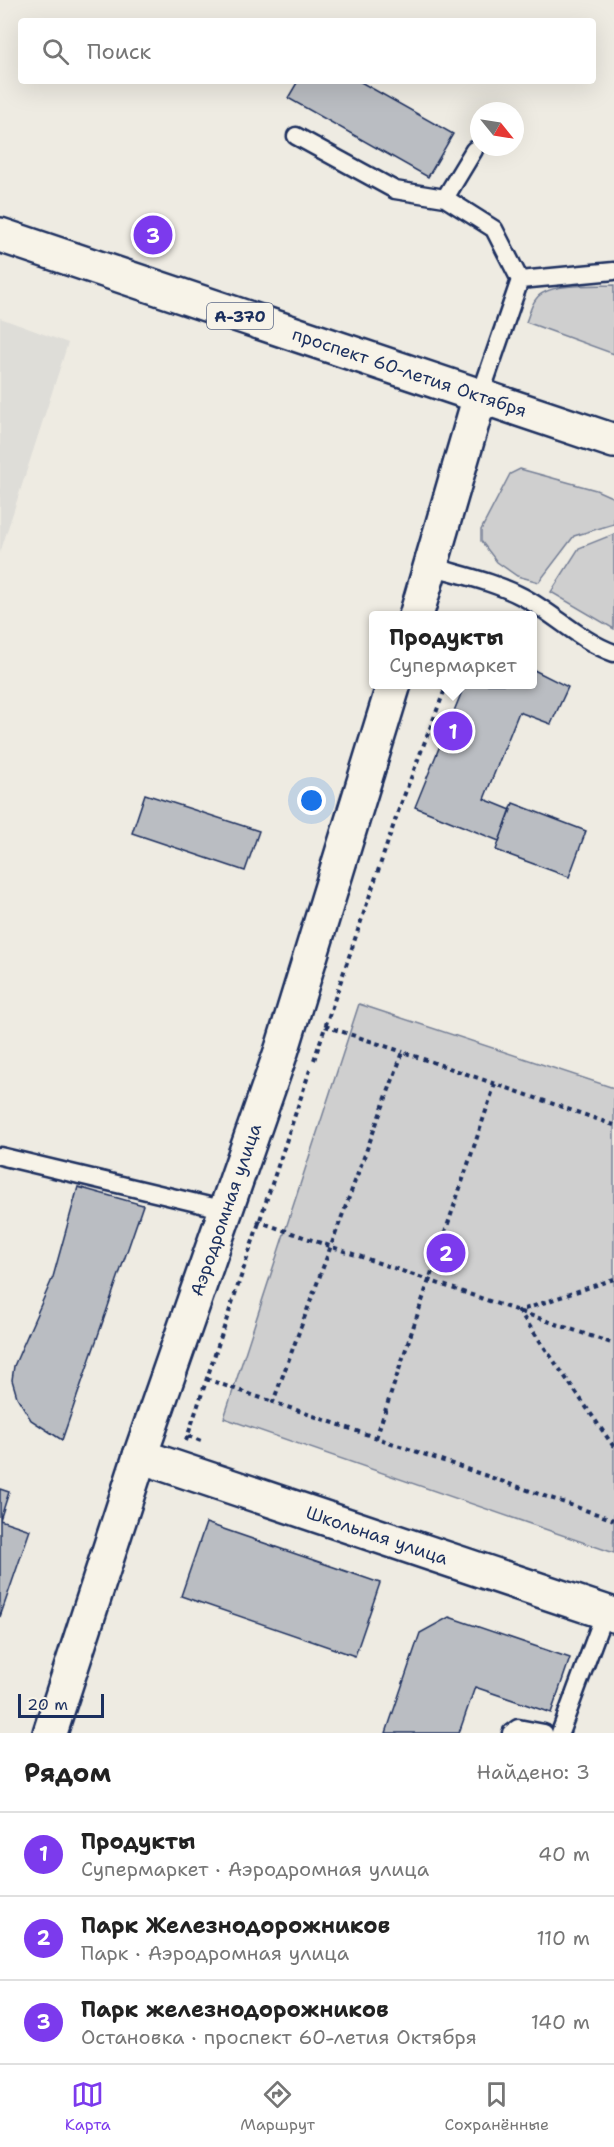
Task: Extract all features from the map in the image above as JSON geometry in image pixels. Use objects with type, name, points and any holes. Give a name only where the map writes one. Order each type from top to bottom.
[{"type":"main road","name":"проспект 60-летия Октября","points":[[0,235],[614,441]]},
{"type":"main road","points":[[417,611],[480,396]]},
{"type":"main road","name":"Аэродромная улица","points":[[50,1733],[140,1456],[282,1049],[392,689]]},
{"type":"main road","name":"Школьная улица","points":[[140,1456],[609,1614]]},
{"type":"lane","points":[[296,136],[395,190],[445,198],[494,229],[520,280],[480,396]]},
{"type":"lane","points":[[445,198],[470,156]]},
{"type":"lane","points":[[520,280],[614,272]]},
{"type":"lane","points":[[431,566],[524,597],[575,633],[614,653]]},
{"type":"lane","points":[[0,1156],[226,1210]]},
{"type":"lane","points":[[560,1733],[609,1614]]},
{"type":"lane","points":[[510,1733],[518,1728],[544,1733]]},
{"type":"path","points":[[177,1468],[399,809],[445,689]]},
{"type":"path","points":[[325,1026],[614,1125]]},
{"type":"path","points":[[273,1402],[403,1052]]},
{"type":"path","points":[[376,1438],[495,1084]]},
{"type":"path","points":[[226,1210],[614,1344]]},
{"type":"path","points":[[519,1311],[614,1279]]},
{"type":"path","points":[[519,1311],[614,1447]]},
{"type":"path","points":[[206,1379],[614,1520]]},
{"type":"shaded area","points":[[614,285],[614,354],[526,322],[536,299],[550,290],[572,286]]},
{"type":"shaded area","points":[[0,318],[68,343],[0,553]]},
{"type":"shaded area","points":[[520,469],[596,490],[614,498],[614,524],[574,536],[539,582],[517,576],[497,562],[481,541],[481,530],[510,474]]},
{"type":"shaded area","points":[[614,534],[614,629],[551,592],[579,548]]},
{"type":"shaded area","points":[[359,1004],[614,1088],[614,1553],[224,1418]]},
{"type":"building","points":[[296,84],[364,84],[453,134],[428,177],[288,98]]},
{"type":"building","points":[[537,672],[568,687],[551,724],[519,712],[484,799],[511,810],[499,841],[415,807],[463,689],[537,689]]},
{"type":"building","points":[[145,794],[259,831],[245,871],[132,833]]},
{"type":"building","points":[[513,803],[586,831],[569,877],[496,850]]},
{"type":"building","points":[[78,1187],[143,1205],[62,1440],[31,1420],[17,1397],[12,1380],[14,1366],[53,1277]]},
{"type":"building","points":[[0,1489],[9,1492],[0,1520]]},
{"type":"building","points":[[0,1520],[30,1530],[0,1617]]},
{"type":"building","points":[[206,1523],[380,1583],[355,1656],[181,1596]]},
{"type":"building","points":[[449,1617],[570,1658],[551,1713],[475,1687],[459,1733],[386,1733],[420,1633]]},
{"type":"place","name":"Парк железнодорожников","points":[[153,235]]},
{"type":"place","name":"Продукты","points":[[453,731]]},
{"type":"place","name":"Парк Железнодорожников","points":[[446,1253]]}]
